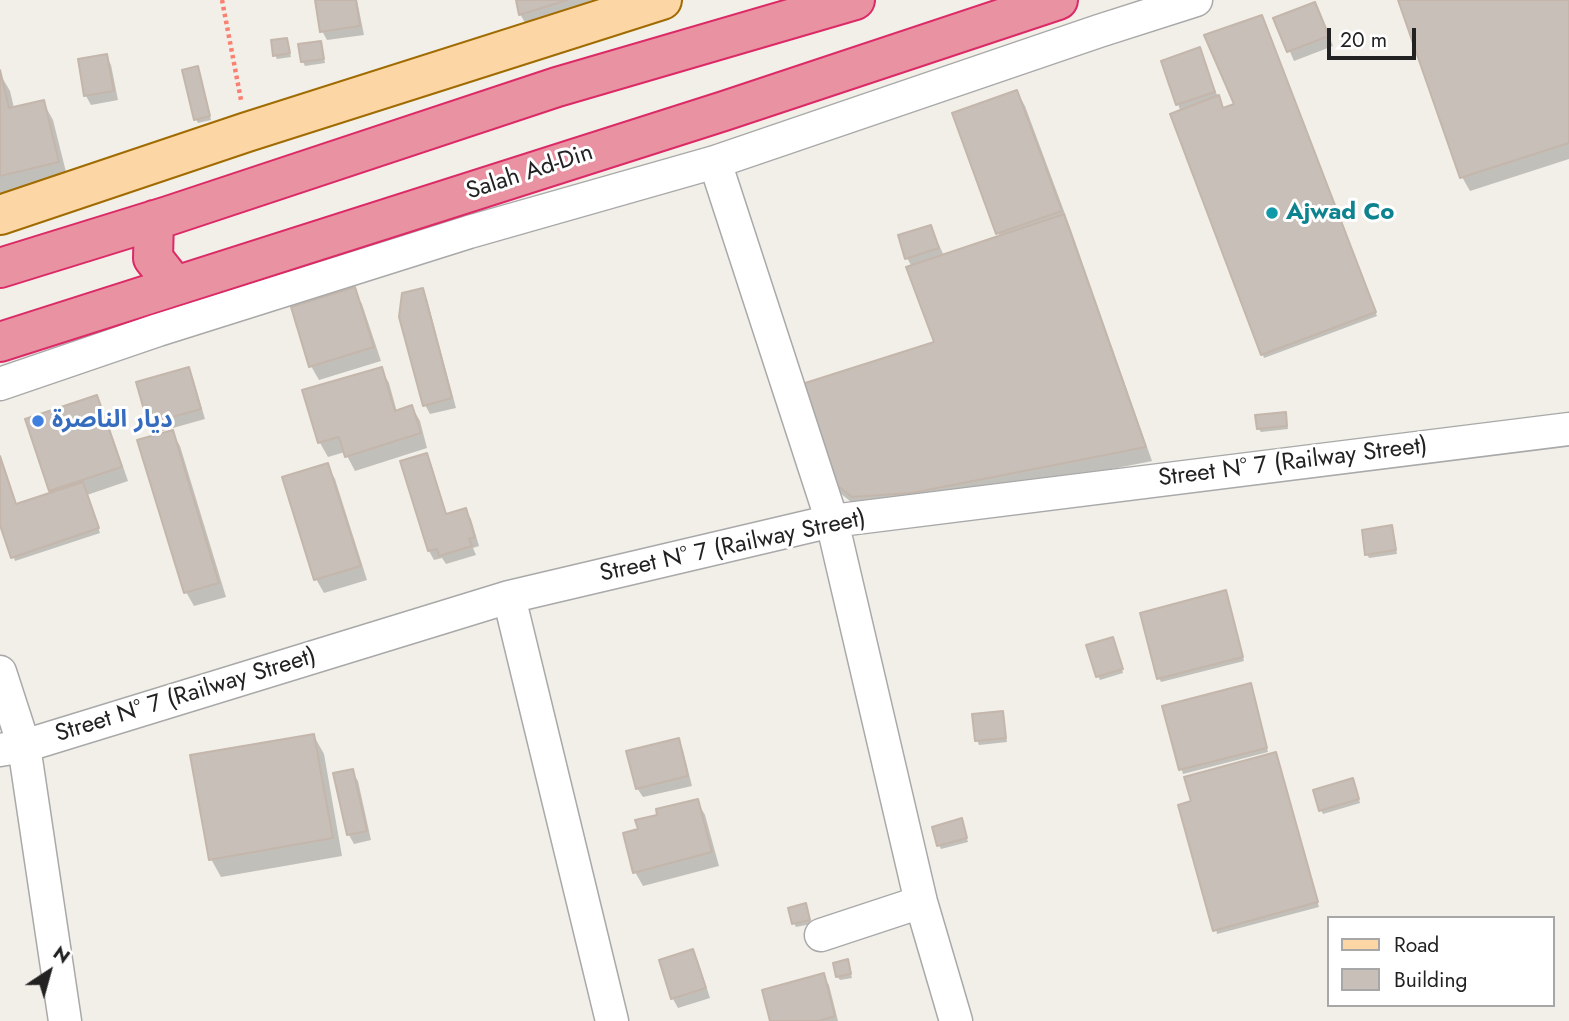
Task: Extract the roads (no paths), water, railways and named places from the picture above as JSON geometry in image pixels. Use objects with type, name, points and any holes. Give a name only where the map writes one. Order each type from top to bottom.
[{"type":"highway","points":[[0,268],[557,87],[855,0]]},
{"type":"highway","name":"Salah Ad-Din","points":[[0,342],[724,111],[1058,0]]},
{"type":"highway","points":[[154,220],[153,258],[175,286]]},
{"type":"main road","points":[[0,215],[247,132],[662,0]]},
{"type":"street","points":[[0,384],[158,330],[469,232],[715,162],[1196,0]]},
{"type":"street","points":[[715,162],[832,521],[921,902],[956,1021]]},
{"type":"street","name":"Street N° 7 (Railway Street)","points":[[12,748],[509,597],[832,521],[1569,429]]},
{"type":"street","points":[[509,597],[612,1021]]},
{"type":"street","points":[[0,672],[12,748],[65,1021]]},
{"type":"street","points":[[821,935],[921,902]]},
{"type":"place","name":"Ajwad Co","points":[[1272,213]]},
{"type":"place","name":"ديار الناصرة","points":[[38,421]]}]
